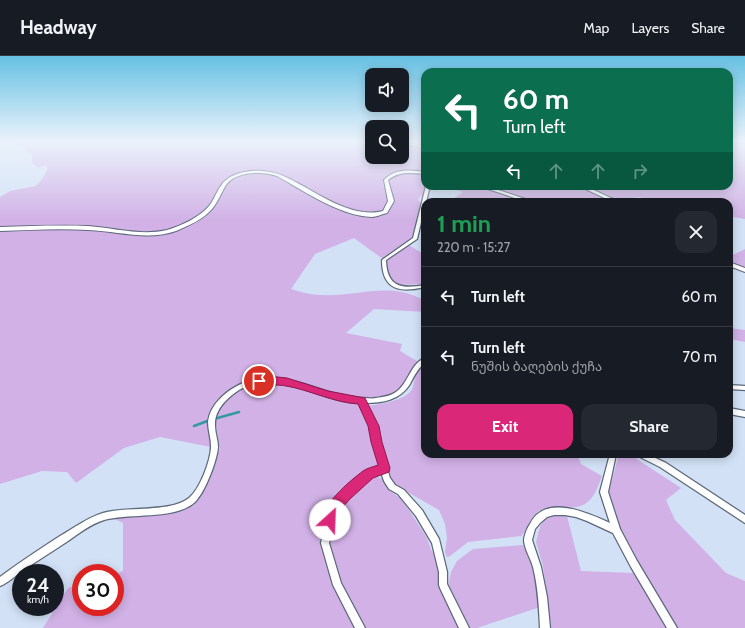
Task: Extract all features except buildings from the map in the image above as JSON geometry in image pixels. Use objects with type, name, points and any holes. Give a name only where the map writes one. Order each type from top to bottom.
[{"type":"main road","points":[[0,229],[88,228],[166,232],[174,230],[206,212],[216,202],[225,182],[234,176],[252,172],[277,174],[315,196],[353,212],[379,214],[385,211],[391,201],[386,185],[386,180],[389,177],[396,173],[421,173]]},
{"type":"main road","points":[[494,190],[519,198]]},
{"type":"main road","points":[[590,190],[609,198]]},
{"type":"main road","points":[[733,266],[745,270]]},
{"type":"street","points":[[421,212],[414,238],[384,260],[385,274],[392,285],[409,288],[421,286]]},
{"type":"street","points":[[0,582],[78,530],[104,516],[159,511],[191,501],[205,478],[214,450],[211,420],[215,410],[235,390],[250,382],[268,380],[287,382],[346,400],[361,401],[394,395],[405,387],[421,362]]},
{"type":"street","points":[[733,387],[745,388]]},
{"type":"street","points":[[361,401],[374,426],[376,442],[387,479],[392,487],[401,492],[411,502],[430,529],[436,542],[442,562],[443,585],[464,628]]},
{"type":"street","points":[[733,412],[745,414]]},
{"type":"street","points":[[612,458],[604,492],[616,530],[634,564],[672,628]]},
{"type":"street","points":[[648,458],[663,465],[745,519]]},
{"type":"street","points":[[360,628],[337,584],[325,543],[332,509],[346,494],[369,474],[384,468]]},
{"type":"street","points":[[545,628],[543,597],[537,567],[528,540],[537,519],[548,513],[560,511],[571,512],[616,530]]},
{"type":"shaded area","points":[[48,168],[421,168],[421,190],[425,190],[424,196],[421,196],[418,200],[421,203],[412,237],[383,259],[354,238],[315,254],[291,289],[321,295],[387,290],[400,291],[421,299],[421,312],[374,309],[346,333],[402,344],[400,351],[420,363],[410,378],[395,395],[361,401],[287,382],[250,382],[235,390],[215,410],[214,437],[211,447],[160,437],[124,448],[76,483],[67,472],[42,471],[0,484],[0,197],[10,191],[36,186],[43,178]]},
{"type":"shaded area","points":[[733,168],[745,168],[745,219],[733,217],[733,198],[614,198],[596,190],[733,190]]},
{"type":"shaded area","points":[[456,190],[587,190],[605,198],[455,198],[463,192]]},
{"type":"shaded area","points":[[409,245],[421,252],[421,284],[398,285],[392,281],[388,275],[386,261]]},
{"type":"shaded area","points":[[745,249],[745,268],[733,264],[733,255]]},
{"type":"shaded area","points":[[733,328],[745,330],[745,342],[733,340]]},
{"type":"shaded area","points":[[421,368],[421,458],[579,458],[581,464],[602,476],[593,496],[589,501],[579,507],[550,507],[539,511],[533,516],[526,530],[521,536],[468,542],[447,557],[445,552],[447,538],[445,524],[439,510],[395,485],[392,481],[379,442],[378,426],[368,406],[392,401],[409,393],[412,389],[418,370]]},
{"type":"shaded area","points":[[279,383],[338,401],[360,405],[371,426],[382,466],[367,471],[326,506],[320,541],[332,585],[355,628],[43,628],[50,616],[64,616],[64,594],[68,588],[72,587],[72,616],[124,616],[123,523],[113,518],[182,508],[209,477],[220,448],[215,420],[217,412],[224,402],[235,392],[249,385]]},
{"type":"shaded area","points":[[618,458],[635,458],[681,488],[666,500],[675,520],[726,573],[745,581],[745,628],[678,628],[637,561],[621,531],[609,491]]},
{"type":"shaded area","points":[[375,477],[381,478],[390,491],[400,498],[427,538],[431,550],[442,566],[438,581],[458,628],[365,628],[342,584],[329,541],[335,511],[349,495],[369,479]]},
{"type":"shaded area","points":[[557,515],[567,516],[581,571],[633,573],[668,628],[551,628],[543,566],[536,542],[540,526],[546,519]]},
{"type":"shaded area","points":[[522,545],[528,547],[537,583],[540,607],[477,628],[468,628],[448,588],[451,572],[457,561],[473,549]]},
{"type":"waterway","points":[[214,419],[239,412]]},
{"type":"waterway","points":[[194,426],[210,420]]},
{"type":"route","points":[[259,381],[268,380],[287,382],[346,400],[361,401],[374,426],[376,442],[384,468],[369,474],[346,494],[332,509],[330,520]]}]
